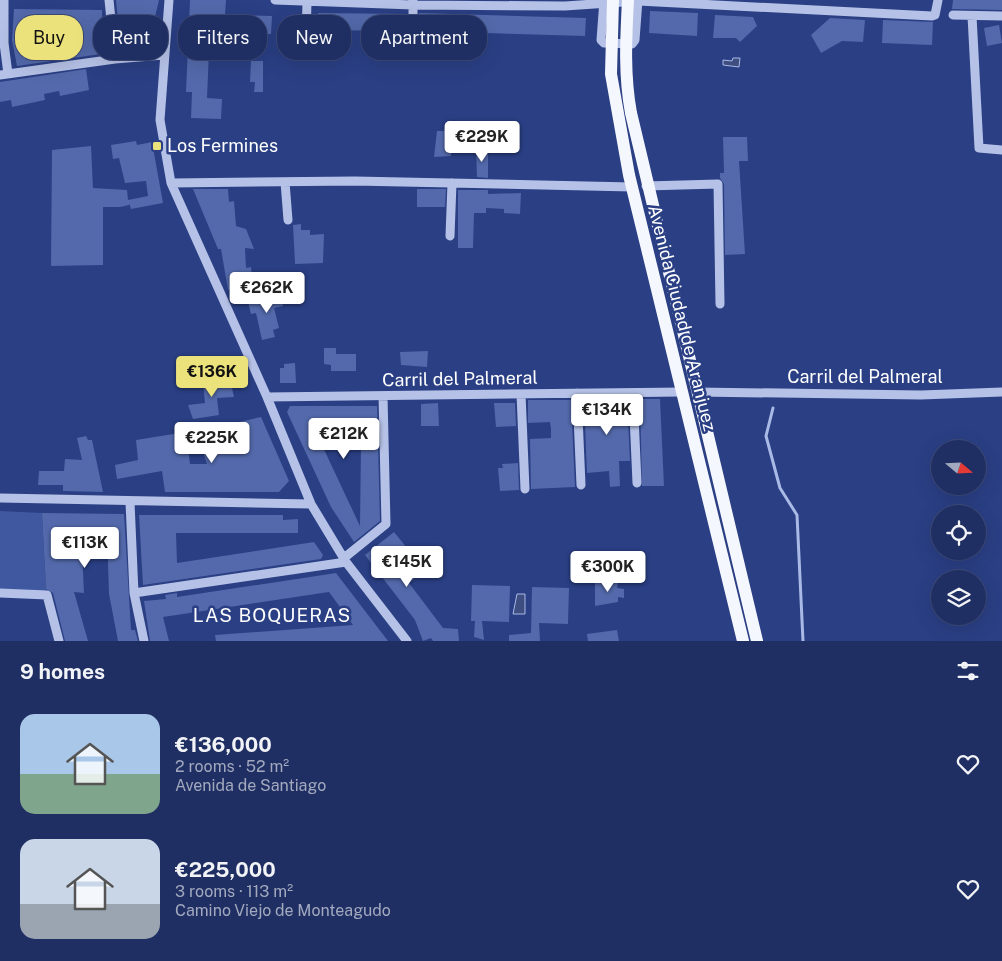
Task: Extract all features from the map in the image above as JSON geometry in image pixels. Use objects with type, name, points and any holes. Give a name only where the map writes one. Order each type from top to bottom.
[{"type":"main road","name":"Avenida Ciudad de Aranjuez","points":[[633,1],[625,45],[626,86],[646,186],[757,641]]},
{"type":"main road","name":"Avenida Ciudad de Aranjuez","points":[[608,2],[611,44],[610,74],[632,187],[743,641]]},
{"type":"street","points":[[4,0],[4,74],[108,60]]},
{"type":"street","points":[[110,0],[111,15]]},
{"type":"street","points":[[167,15],[169,0]]},
{"type":"street","points":[[274,0],[565,6],[633,1],[752,3],[827,10],[932,16],[935,15],[938,0]]},
{"type":"street","points":[[574,0],[585,4]]},
{"type":"street","points":[[827,0],[827,10]]},
{"type":"street","points":[[307,1],[307,15]]},
{"type":"street","points":[[413,2],[413,15]]},
{"type":"street","points":[[953,15],[1002,16]]},
{"type":"street","points":[[972,16],[979,148],[1002,150]]},
{"type":"street","points":[[611,44],[625,45]]},
{"type":"street","points":[[163,60],[160,120],[171,183],[267,397],[311,504],[345,560],[407,641]]},
{"type":"street","points":[[285,182],[288,220]]},
{"type":"street","points":[[171,183],[452,183],[632,187]]},
{"type":"street","points":[[450,236],[452,183]]},
{"type":"street","points":[[646,186],[718,184],[720,304]]},
{"type":"street","name":"Carril del Palmeral","points":[[267,397],[682,392]]},
{"type":"street","name":"Carril del Palmeral","points":[[697,392],[921,395],[1002,392]]},
{"type":"street","points":[[577,393],[581,485]]},
{"type":"street","points":[[632,393],[637,483]]},
{"type":"street","points":[[521,394],[525,489]]},
{"type":"street","points":[[134,593],[345,560],[386,524],[383,396]]},
{"type":"street","points":[[0,498],[311,504]]},
{"type":"street","points":[[130,502],[134,593],[144,641]]},
{"type":"street","points":[[0,593],[47,595],[59,641]]},
{"type":"shaded area","points":[[733,58],[740,58],[739,67],[723,65],[723,60],[732,61]]},
{"type":"shaded area","points":[[0,511],[42,513],[46,591],[0,593]]},
{"type":"shaded area","points":[[517,594],[525,594],[525,614],[513,614]]},
{"type":"building","points":[[116,0],[159,0],[155,15],[117,15]]},
{"type":"building","points":[[190,0],[226,0],[225,15],[189,15]]},
{"type":"building","points":[[953,0],[1002,0],[1002,10],[952,9]]},
{"type":"building","points":[[14,9],[102,10],[102,15],[93,15],[93,55],[83,57],[83,15],[15,15],[15,56],[12,40]]},
{"type":"building","points":[[650,11],[698,13],[697,36],[649,33]]},
{"type":"building","points":[[318,13],[407,14],[361,15],[361,30],[351,30],[351,15],[318,15]]},
{"type":"building","points":[[419,13],[486,15],[419,15]]},
{"type":"building","points":[[487,15],[586,18],[585,36],[487,33]]},
{"type":"building","points":[[715,15],[753,17],[757,26],[740,42],[736,38],[713,38]]},
{"type":"building","points":[[267,16],[272,16],[271,34],[267,34]]},
{"type":"building","points":[[830,18],[865,20],[863,42],[842,41],[821,53],[811,35]]},
{"type":"building","points":[[883,20],[933,22],[932,45],[882,43]]},
{"type":"building","points":[[999,25],[1002,43],[987,46],[984,28]]},
{"type":"building","points":[[16,60],[59,60],[17,66]]},
{"type":"building","points":[[187,60],[209,60],[207,98],[222,99],[221,119],[191,118],[192,92],[186,92]]},
{"type":"building","points":[[251,61],[263,61],[263,92],[254,92],[255,82],[250,82]]},
{"type":"building","points":[[86,69],[89,90],[60,96],[59,91],[44,94],[45,100],[12,107],[11,100],[0,102],[0,82]]},
{"type":"building","points":[[444,129],[453,129],[451,156],[434,157],[437,131],[444,131]]},
{"type":"building","points":[[723,137],[747,137],[748,161],[739,161],[745,254],[725,255],[724,184],[720,178],[720,173],[724,173]]},
{"type":"building","points":[[136,141],[137,145],[152,142],[163,203],[131,209],[129,203],[129,205],[120,207],[103,207],[103,265],[51,266],[52,150],[91,146],[93,188],[127,190],[128,200],[148,196],[146,181],[125,183],[119,158],[113,159],[111,145]]},
{"type":"building","points":[[476,149],[488,149],[488,178],[477,177]]},
{"type":"building","points":[[193,189],[228,189],[229,202],[234,201],[236,226],[246,229],[254,249],[245,248],[246,268],[251,267],[253,284],[235,285],[235,289],[228,290],[221,249],[218,249]]},
{"type":"building","points":[[417,189],[446,189],[445,207],[417,207]]},
{"type":"building","points":[[458,190],[488,190],[488,194],[521,193],[520,214],[504,213],[504,209],[486,208],[486,213],[474,213],[473,248],[458,248]]},
{"type":"building","points":[[301,224],[301,230],[310,230],[310,235],[324,234],[323,263],[295,264],[293,225]]},
{"type":"building","points":[[280,291],[283,306],[274,308],[279,328],[273,330],[275,337],[262,340],[256,313],[251,314],[248,302],[260,299],[261,302]]},
{"type":"building","points":[[324,348],[336,348],[336,354],[356,354],[356,371],[331,371],[331,365],[324,364]]},
{"type":"building","points":[[428,351],[427,367],[401,365],[400,352]]},
{"type":"building","points":[[295,363],[296,383],[280,383],[280,368],[284,368],[284,364]]},
{"type":"building","points":[[205,365],[207,376],[187,387],[182,371],[184,367]]},
{"type":"building","points":[[230,379],[234,397],[217,398],[219,415],[193,419],[188,405],[205,403],[203,381]]},
{"type":"building","points":[[584,399],[627,399],[630,461],[619,461],[620,486],[610,487],[609,471],[587,473]]},
{"type":"building","points":[[640,399],[660,399],[664,486],[642,486]]},
{"type":"building","points":[[528,400],[571,400],[575,487],[531,489],[530,439],[551,438],[551,429],[550,422],[528,423]]},
{"type":"building","points":[[438,403],[439,426],[421,426],[421,404]]},
{"type":"building","points":[[494,403],[515,403],[516,426],[496,427]]},
{"type":"building","points":[[290,406],[377,406],[380,521],[354,542],[331,507],[287,412]],"holes":[[[349,441],[349,444],[361,443],[360,526],[321,443]]]},
{"type":"building","points":[[261,417],[289,481],[279,492],[165,492],[162,471],[117,479],[115,465],[138,460],[136,440],[186,432],[190,464],[207,464],[203,452],[243,451],[234,429],[241,426],[239,422]]},
{"type":"building","points":[[86,436],[88,440],[92,440],[103,492],[63,491],[63,485],[38,485],[39,471],[64,471],[65,459],[82,460],[77,438]]},
{"type":"building","points":[[518,463],[519,490],[500,491],[498,468],[503,468],[502,464]]},
{"type":"building","points":[[42,513],[124,514],[131,630],[135,630],[138,641],[118,641],[109,594],[107,532],[81,532],[84,593],[74,592],[88,641],[65,641],[53,593],[46,589]]},
{"type":"building","points":[[139,515],[283,515],[283,520],[298,519],[298,533],[176,533],[177,563],[314,542],[323,555],[321,559],[143,585]]},
{"type":"building","points":[[394,532],[411,553],[402,560],[415,578],[409,583],[443,628],[458,629],[459,641],[433,641],[431,638],[423,641],[415,620],[365,555]]},
{"type":"building","points":[[336,573],[388,641],[216,641],[215,635],[353,625],[329,592],[163,617],[169,641],[150,641],[144,601],[166,599],[165,595],[177,593],[177,597]]},
{"type":"building","points":[[595,582],[618,582],[617,588],[624,589],[624,598],[618,597],[618,602],[595,606]]},
{"type":"building","points":[[472,585],[510,586],[509,622],[482,621],[484,640],[474,637],[475,621],[471,621]]},
{"type":"building","points":[[532,587],[569,588],[568,624],[539,623],[540,641],[509,641],[509,635],[531,633]]},
{"type":"building","points":[[617,630],[619,641],[588,641],[587,634]]},
{"type":"waterway","points":[[773,408],[766,436],[780,488],[797,515],[803,641]]},
{"type":"place","name":"Los Fermines","points":[[157,146]]},
{"type":"district","name":"LAS BOQUERAS","points":[[272,615]]}]
